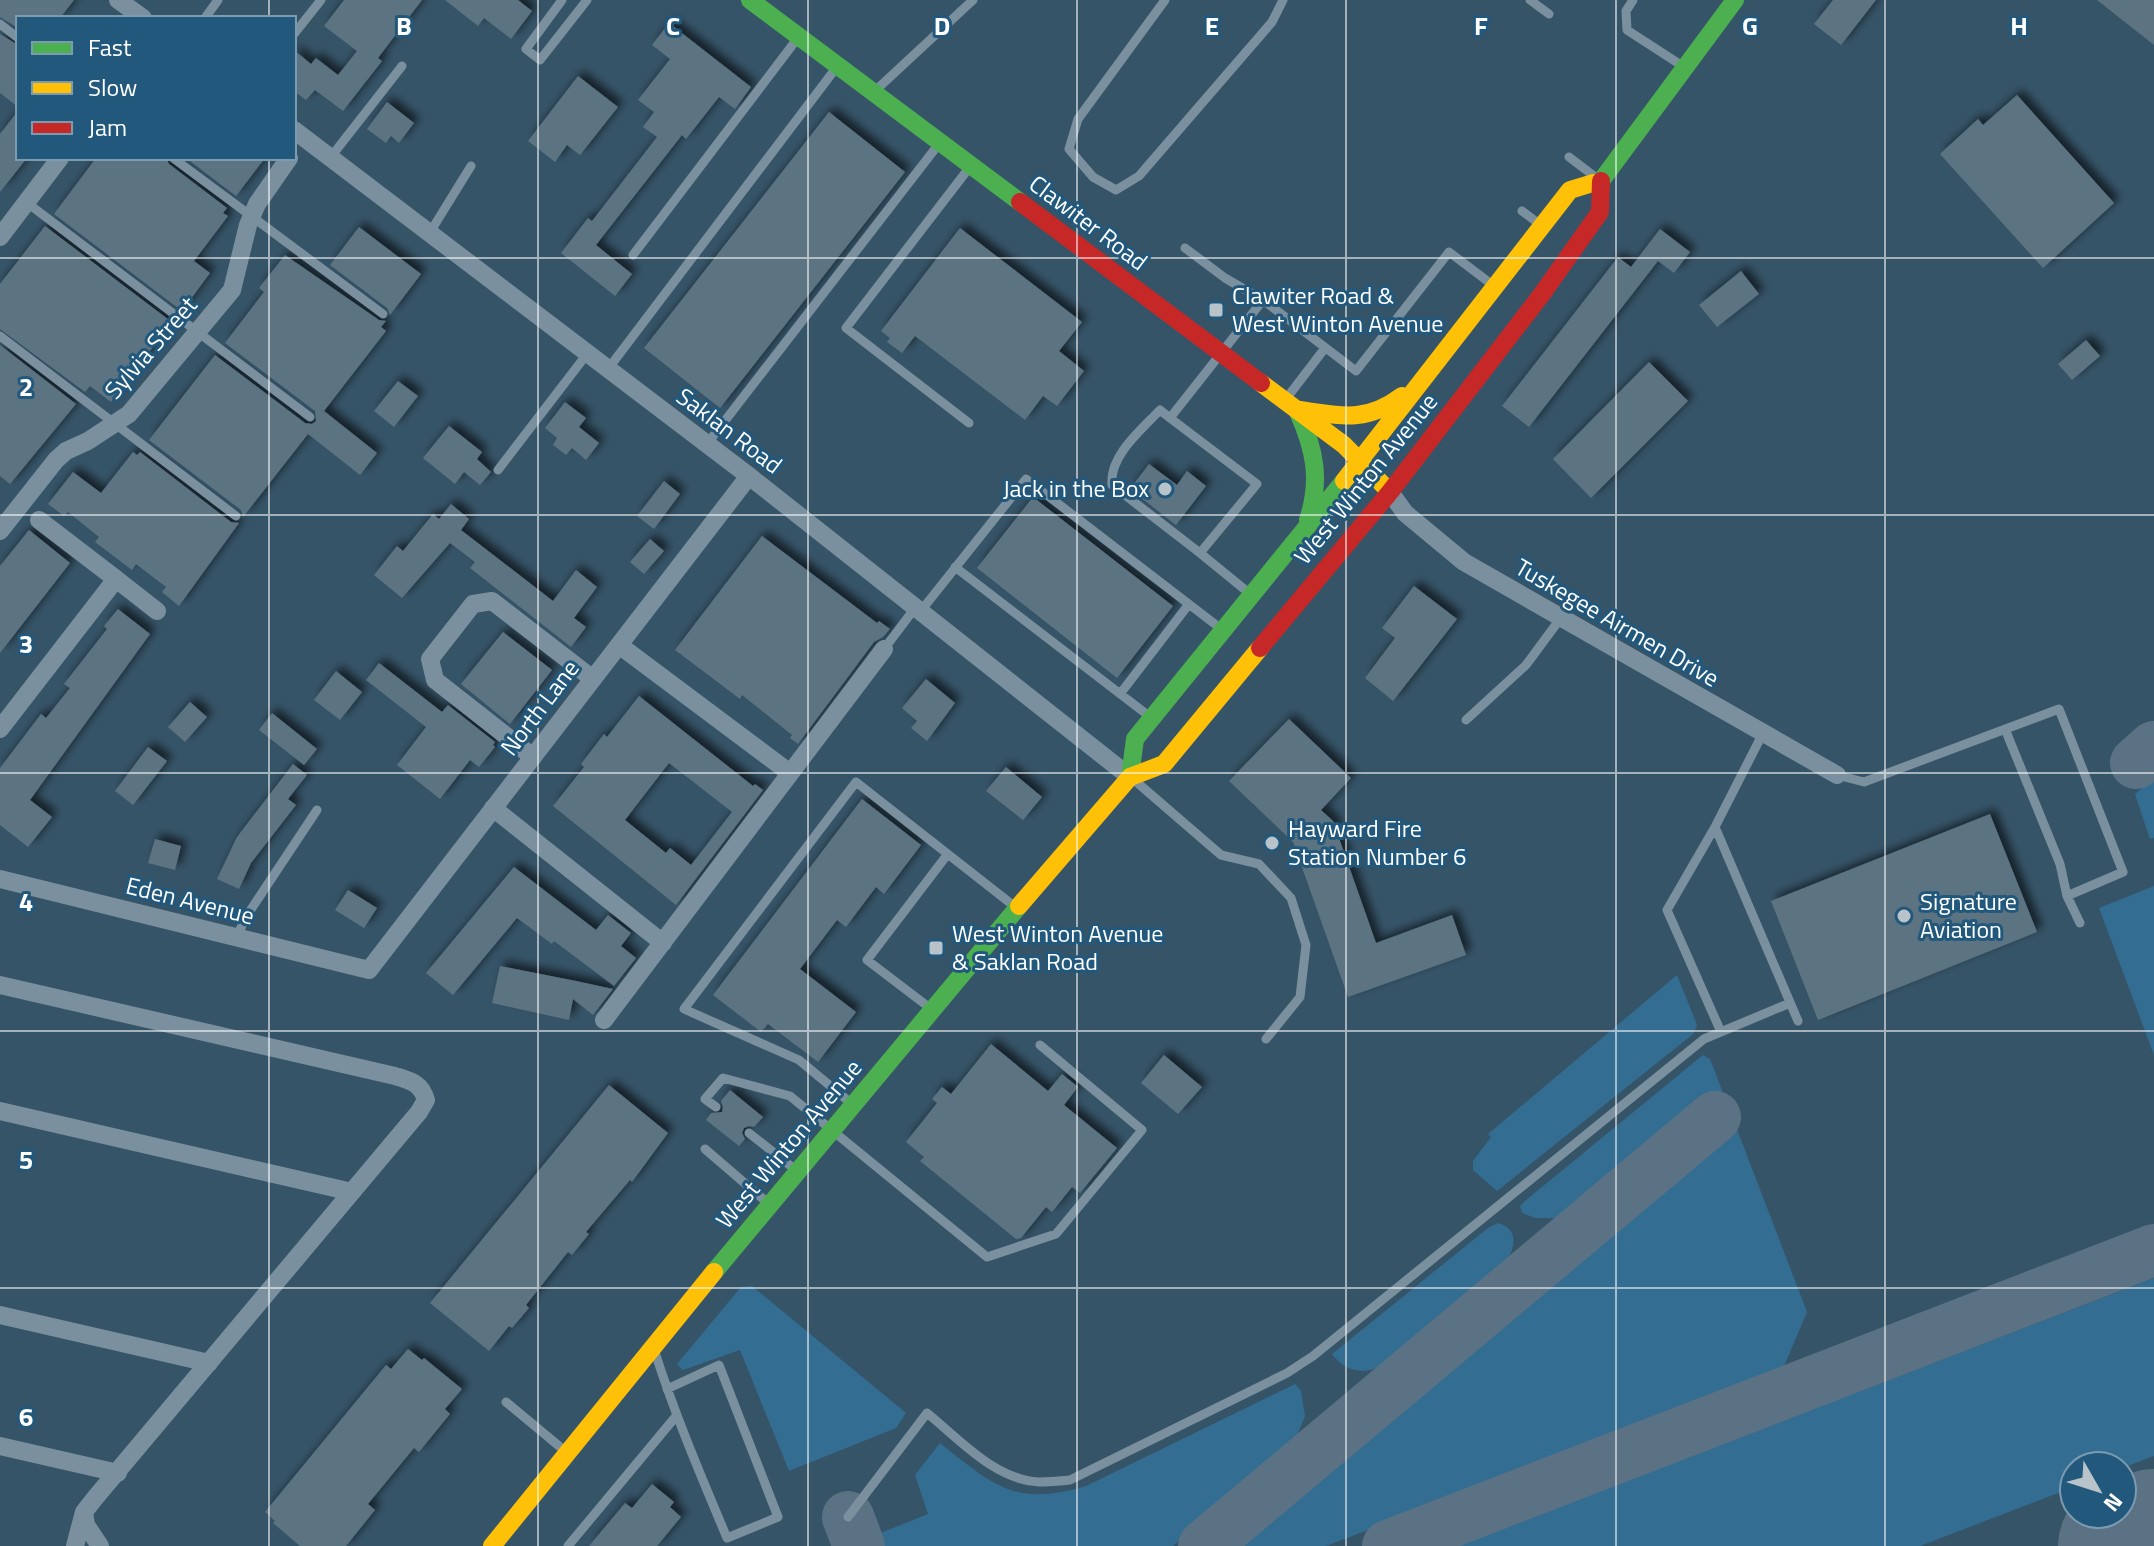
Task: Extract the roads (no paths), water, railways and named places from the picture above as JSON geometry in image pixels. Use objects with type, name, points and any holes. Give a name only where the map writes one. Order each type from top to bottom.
[{"type":"main road","name":"Clawiter Road","points":[[750,0],[1291,405],[1361,460],[1390,492]]},
{"type":"main road","name":"West Winton Avenue","points":[[492,1546],[653,1345],[1016,909],[1130,777],[1164,764],[1390,492],[1542,294],[1600,212],[1601,181],[1735,0]]},
{"type":"main road","name":"West Winton Avenue","points":[[1130,777],[1135,739],[1361,460],[1570,190],[1601,181]]},
{"type":"main road","points":[[1291,405],[1360,418],[1385,411],[1427,375]]},
{"type":"main road","points":[[1291,405],[1313,443],[1318,474],[1316,498],[1304,531]]},
{"type":"street","points":[[118,0],[140,16]]},
{"type":"street","name":"Saklan Road","points":[[298,140],[330,158],[749,476],[1130,777]]},
{"type":"street","points":[[0,237],[58,160]]},
{"type":"street","name":"Sylvia Street","points":[[0,531],[56,460],[129,414],[232,290],[251,218],[288,160]]},
{"type":"street","name":"North Lane","points":[[369,970],[749,476]]},
{"type":"street","name":"Tuskegee Airmen Drive","points":[[1390,492],[1405,513],[1464,562],[1837,775]]},
{"type":"street","points":[[39,520],[157,611]]},
{"type":"street","points":[[0,729],[116,579]]},
{"type":"street","points":[[533,757],[435,680],[430,659],[473,604],[492,601],[593,679]]},
{"type":"street","points":[[619,645],[790,773]]},
{"type":"street","points":[[604,1020],[884,649]]},
{"type":"street","points":[[493,808],[663,943]]},
{"type":"street","name":"Eden Avenue","points":[[0,879],[369,970]]},
{"type":"street","points":[[0,985],[416,1082],[426,1100],[84,1512],[75,1546]]},
{"type":"street","points":[[0,1111],[352,1192]]},
{"type":"street","points":[[0,1315],[209,1363]]},
{"type":"street","points":[[0,1446],[118,1473]]},
{"type":"street","points":[[84,1512],[86,1525],[100,1546]]},
{"type":"lane","points":[[296,31],[321,0]]},
{"type":"lane","points":[[562,0],[526,49],[540,60],[587,0]]},
{"type":"lane","points":[[874,92],[973,0]]},
{"type":"lane","points":[[1165,0],[1078,119],[1069,149],[1093,177],[1116,190],[1139,176],[1272,22],[1283,0]]},
{"type":"lane","points":[[1530,0],[1549,14]]},
{"type":"lane","points":[[1633,0],[1626,11],[1627,30],[1686,68]]},
{"type":"lane","points":[[0,24],[16,36]]},
{"type":"lane","points":[[633,255],[799,36]]},
{"type":"lane","points":[[607,369],[838,65]]},
{"type":"lane","points":[[330,158],[402,66]]},
{"type":"lane","points":[[707,444],[940,142]]},
{"type":"lane","points":[[1569,157],[1601,181]]},
{"type":"lane","points":[[176,160],[383,314]]},
{"type":"lane","points":[[429,234],[471,166]]},
{"type":"lane","points":[[969,423],[846,328],[971,166]]},
{"type":"lane","points":[[26,202],[310,417]]},
{"type":"lane","points":[[1522,211],[1542,226]]},
{"type":"lane","points":[[1185,248],[1225,278],[1263,300],[1356,371],[1449,252],[1496,286]]},
{"type":"lane","points":[[1170,418],[1263,300]]},
{"type":"lane","points":[[0,336],[236,516]]},
{"type":"lane","points":[[1291,405],[1325,348]]},
{"type":"lane","points":[[498,470],[587,354]]},
{"type":"lane","points":[[1200,553],[1257,484],[1160,410],[1120,456],[1111,473],[1112,485],[1251,595]]},
{"type":"lane","points":[[884,649],[1026,479],[1223,630]]},
{"type":"lane","points":[[955,567],[1152,718]]},
{"type":"lane","points":[[1120,694],[1189,604]]},
{"type":"lane","points":[[1466,720],[1526,665],[1560,619]]},
{"type":"lane","points":[[1837,775],[1864,782],[2059,709],[2123,872],[2067,896]]},
{"type":"lane","points":[[2005,729],[2060,864],[2067,896],[2080,923]]},
{"type":"lane","points":[[1721,1032],[1667,910],[1715,827],[1763,733]]},
{"type":"lane","points":[[1130,777],[1221,855],[1259,864],[1291,898],[1306,945],[1300,997],[1266,1039]]},
{"type":"lane","points":[[852,1104],[799,1060],[684,1009],[856,782],[1016,909]]},
{"type":"lane","points":[[236,937],[317,810]]},
{"type":"lane","points":[[1715,827],[1798,1021]]},
{"type":"lane","points":[[932,1010],[867,960],[947,855]]},
{"type":"lane","points":[[848,1517],[927,1413],[1004,1473],[1036,1482],[1070,1480],[1287,1373],[1313,1356],[1704,1039],[1790,1003]]},
{"type":"lane","points":[[716,1107],[705,1099],[723,1078],[790,1096],[987,1257],[1056,1234],[1142,1130],[1040,1045]]},
{"type":"lane","points":[[749,1133],[798,1172]]},
{"type":"lane","points":[[705,1149],[770,1205]]},
{"type":"lane","points":[[653,1345],[667,1389],[727,1538],[778,1517],[719,1365],[667,1389]]},
{"type":"lane","points":[[506,1402],[568,1454]]},
{"type":"lane","points":[[568,1546],[677,1415]]},
{"type":"place","name":"Clawiter Road & West Winton Avenue","points":[[1216,310]]},
{"type":"place","name":"Jack in the Box","points":[[1165,489]]},
{"type":"place","name":"Hayward Fire Station Number 6","points":[[1272,843]]},
{"type":"place","name":"Signature Aviation","points":[[1904,916]]},
{"type":"place","name":"West Winton Avenue & Saklan Road","points":[[936,948]]}]
